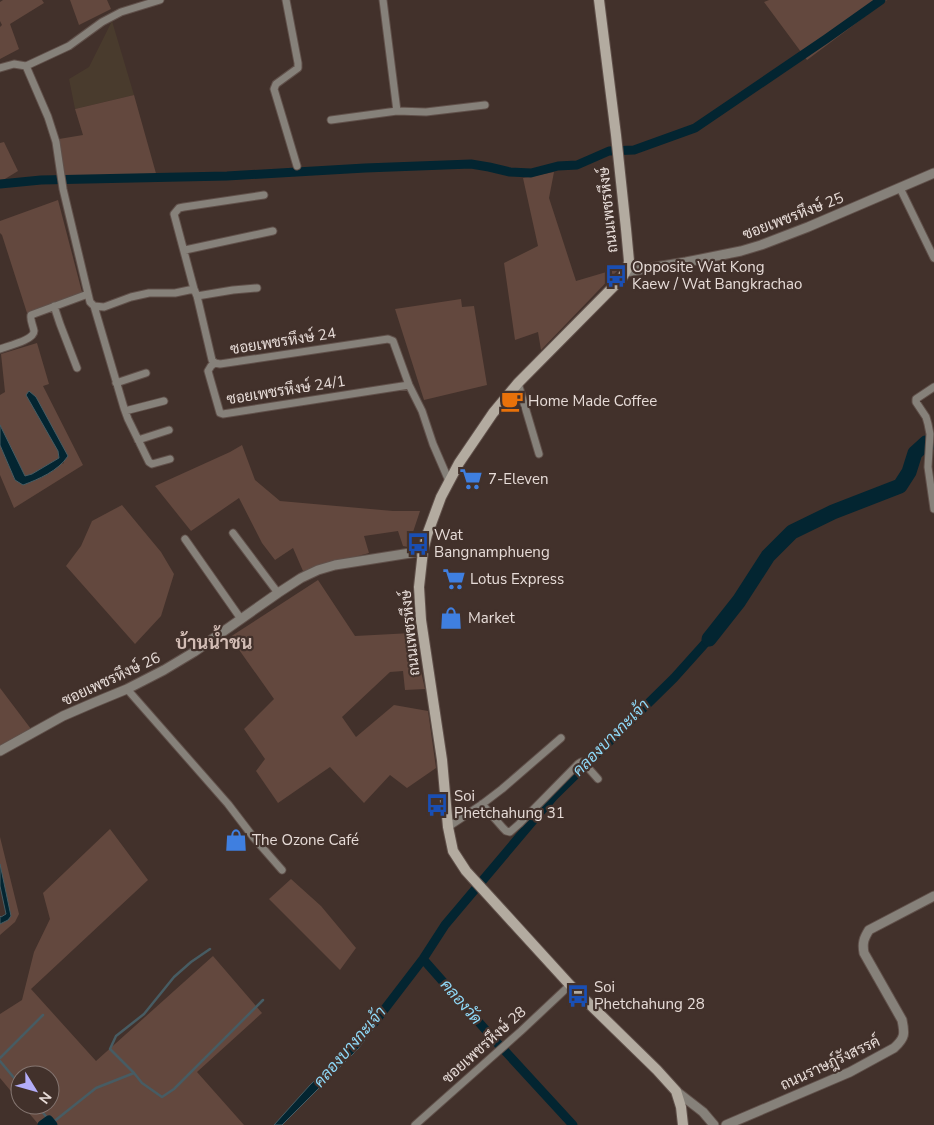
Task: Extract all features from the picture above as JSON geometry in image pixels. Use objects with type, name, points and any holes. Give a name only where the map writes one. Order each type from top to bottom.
[{"type":"main road","name":"ถนนเพชรหึงษ์","points":[[599,0],[627,237],[629,261],[626,272],[601,300],[518,383],[470,444],[449,481],[426,535],[419,588],[421,620],[442,760],[448,828],[453,851],[466,871],[570,985],[676,1091],[681,1107],[683,1125]]},
{"type":"street","points":[[0,68],[14,64],[26,66],[69,46],[102,22],[121,12],[160,0]]},
{"type":"street","points":[[286,0],[298,68],[276,84],[274,89],[297,166]]},
{"type":"street","points":[[384,0],[397,111]]},
{"type":"street","points":[[26,66],[48,117],[56,142],[63,189],[90,302],[94,306],[125,411],[149,462],[152,464],[170,459]]},
{"type":"street","points":[[331,120],[397,111],[414,113],[485,105]]},
{"type":"street","name":"ซอยเพชรหึงษ์ 25","points":[[626,272],[686,262],[761,245],[934,173]]},
{"type":"street","points":[[900,188],[934,258]]},
{"type":"street","name":"ซอยเพชรหึงษ์ 24","points":[[264,195],[179,208],[174,214],[185,250],[212,360],[220,364],[388,339],[393,341],[449,481]]},
{"type":"street","points":[[185,250],[273,231]]},
{"type":"street","points":[[94,306],[104,307],[131,297],[149,293],[257,288]]},
{"type":"street","points":[[0,349],[32,336],[34,332],[30,318],[31,315],[88,294]]},
{"type":"street","points":[[54,306],[77,368]]},
{"type":"street","name":"ซอยเพชรหึงษ์ 24/1","points":[[215,363],[210,366],[208,371],[220,413],[222,414],[409,385]]},
{"type":"street","points":[[116,382],[146,373]]},
{"type":"street","points":[[518,383],[539,454]]},
{"type":"street","points":[[934,387],[916,399],[928,424],[930,438],[928,467],[934,509]]},
{"type":"street","points":[[125,411],[164,401]]},
{"type":"street","points":[[138,440],[169,430]]},
{"type":"street","points":[[233,533],[278,593]]},
{"type":"street","points":[[185,539],[241,619]]},
{"type":"street","name":"ซอยเพชรหึงษ์ 26","points":[[0,751],[62,716],[127,689],[164,670],[301,578],[335,565],[423,551]]},
{"type":"street","points":[[127,689],[228,804],[282,870]]},
{"type":"street","points":[[448,828],[502,789],[561,738]]},
{"type":"street","points":[[482,804],[503,828],[510,832],[581,762],[598,779]]},
{"type":"street","name":"ถนนราษฎ์รังสรรค์","points":[[726,1125],[850,1072],[900,1043],[904,1036],[902,1020],[864,953],[864,940],[869,930],[934,896]]},
{"type":"street","name":"ซอยเพชรหึงษ์ 28","points":[[415,1125],[570,985]]},
{"type":"street","points":[[676,1091],[703,1112],[714,1125]]},
{"type":"shaded area","points":[[3,0],[42,0],[44,3],[10,24],[19,49],[0,59],[0,27],[2,25],[0,21],[0,2]]},
{"type":"shaded area","points":[[70,0],[107,0],[111,9],[79,25]]},
{"type":"shaded area","points":[[769,0],[887,0],[807,60],[764,2]]},
{"type":"shaded area","points":[[112,21],[134,95],[75,109],[69,79],[89,67]]},
{"type":"shaded area","points":[[134,95],[157,177],[155,180],[65,181],[59,139],[83,135],[75,109]]},
{"type":"shaded area","points":[[4,142],[18,171],[0,182],[0,143]]},
{"type":"shaded area","points":[[554,172],[549,198],[576,281],[620,268],[541,350],[538,332],[515,340],[504,263],[538,246],[523,178]]},
{"type":"shaded area","points":[[58,200],[82,292],[27,313],[0,233],[0,221]]},
{"type":"shaded area","points":[[461,299],[462,307],[474,306],[487,385],[424,400],[395,309]]},
{"type":"shaded area","points":[[37,343],[49,384],[43,386],[83,465],[14,508],[0,475],[0,445],[15,480],[64,463],[58,451],[59,458],[32,474],[25,476],[0,425],[0,395],[5,392],[1,354]]},
{"type":"shaded area","points":[[242,445],[255,480],[280,501],[393,511],[420,511],[408,547],[403,546],[398,531],[364,536],[369,553],[303,571],[293,548],[275,560],[262,543],[239,498],[191,531],[155,486]]},
{"type":"shaded area","points":[[122,505],[161,552],[174,574],[161,616],[135,644],[66,566],[81,546],[92,521]]},
{"type":"shaded area","points":[[318,580],[355,636],[412,633],[425,689],[405,690],[403,671],[390,672],[342,717],[356,737],[394,705],[428,711],[436,768],[407,788],[390,775],[364,803],[330,767],[278,803],[256,771],[265,759],[244,729],[274,699],[230,637]]},
{"type":"shaded area","points":[[0,688],[31,729],[0,747]]},
{"type":"shaded area","points":[[110,829],[148,880],[31,989],[96,1061],[213,956],[262,1013],[197,1072],[244,1125],[39,1125],[30,1115],[60,1115],[60,1065],[10,1065],[10,1090],[0,1078],[0,1014],[22,1000],[34,952],[50,919],[43,893]]},
{"type":"shaded area","points":[[0,837],[19,914],[15,922],[0,935],[0,924],[8,920],[0,864]]},
{"type":"shaded area","points":[[291,879],[321,906],[356,948],[340,970],[269,899]]},
{"type":"water","points":[[29,391],[36,397],[68,456],[54,470],[23,485],[15,480],[0,445],[0,425],[25,476],[32,474],[59,458],[58,451],[26,395]]},
{"type":"water","points":[[0,864],[11,916],[0,924],[0,916],[6,914],[0,886]]},
{"type":"water","points":[[380,1012],[383,1016],[358,1049],[282,1125],[274,1125],[310,1085],[350,1046]]},
{"type":"waterway","points":[[0,184],[41,180],[227,176],[471,164],[510,172],[531,173],[558,166],[577,165],[609,151],[634,150],[695,128],[881,0]]},
{"type":"waterway","name":"คลองบางกะเจ้า","points":[[709,639],[739,601],[768,556],[792,532],[833,512],[900,486],[909,472],[915,453],[926,443],[934,442]]},
{"type":"waterway","name":"คลองบางกะเจ้า","points":[[374,1023],[423,959],[445,925],[553,797],[674,678],[709,639]]},
{"type":"waterway","points":[[134,1073],[110,1049],[116,1036],[144,1014],[174,977],[210,949]]},
{"type":"waterway","name":"คลองวัด","points":[[423,959],[499,1045]]},
{"type":"waterway","points":[[52,1123],[96,1088],[134,1073],[142,1083],[162,1097],[174,1089],[263,1000]]},
{"type":"waterway","points":[[0,1058],[43,1015]]},
{"type":"waterway","name":"คลองวัด","points":[[505,1051],[573,1125]]},
{"type":"waterway","points":[[0,1061],[10,1073]]},
{"type":"waterway","points":[[45,1115],[48,1119]]},
{"type":"waterway","points":[[42,1125],[49,1120],[53,1125]]},
{"type":"place","name":"Opposite Wat Kong Kaew / Wat Bangkrachao","points":[[616,276]]},
{"type":"place","name":"Home Made Coffee","points":[[512,401]]},
{"type":"place","name":"7-Eleven","points":[[471,479]]},
{"type":"place","name":"Wat Bangnamphueng","points":[[418,544]]},
{"type":"place","name":"Lotus Express","points":[[454,579]]},
{"type":"place","name":"Market","points":[[451,618]]},
{"type":"place","name":"Soi Phetchahung 31","points":[[437,805]]},
{"type":"place","name":"The Ozone Café","points":[[236,840]]},
{"type":"place","name":"Soi Phetchahung 28","points":[[578,996]]},
{"type":"district","name":"บ้านน้ำชน","points":[[214,643]]}]
